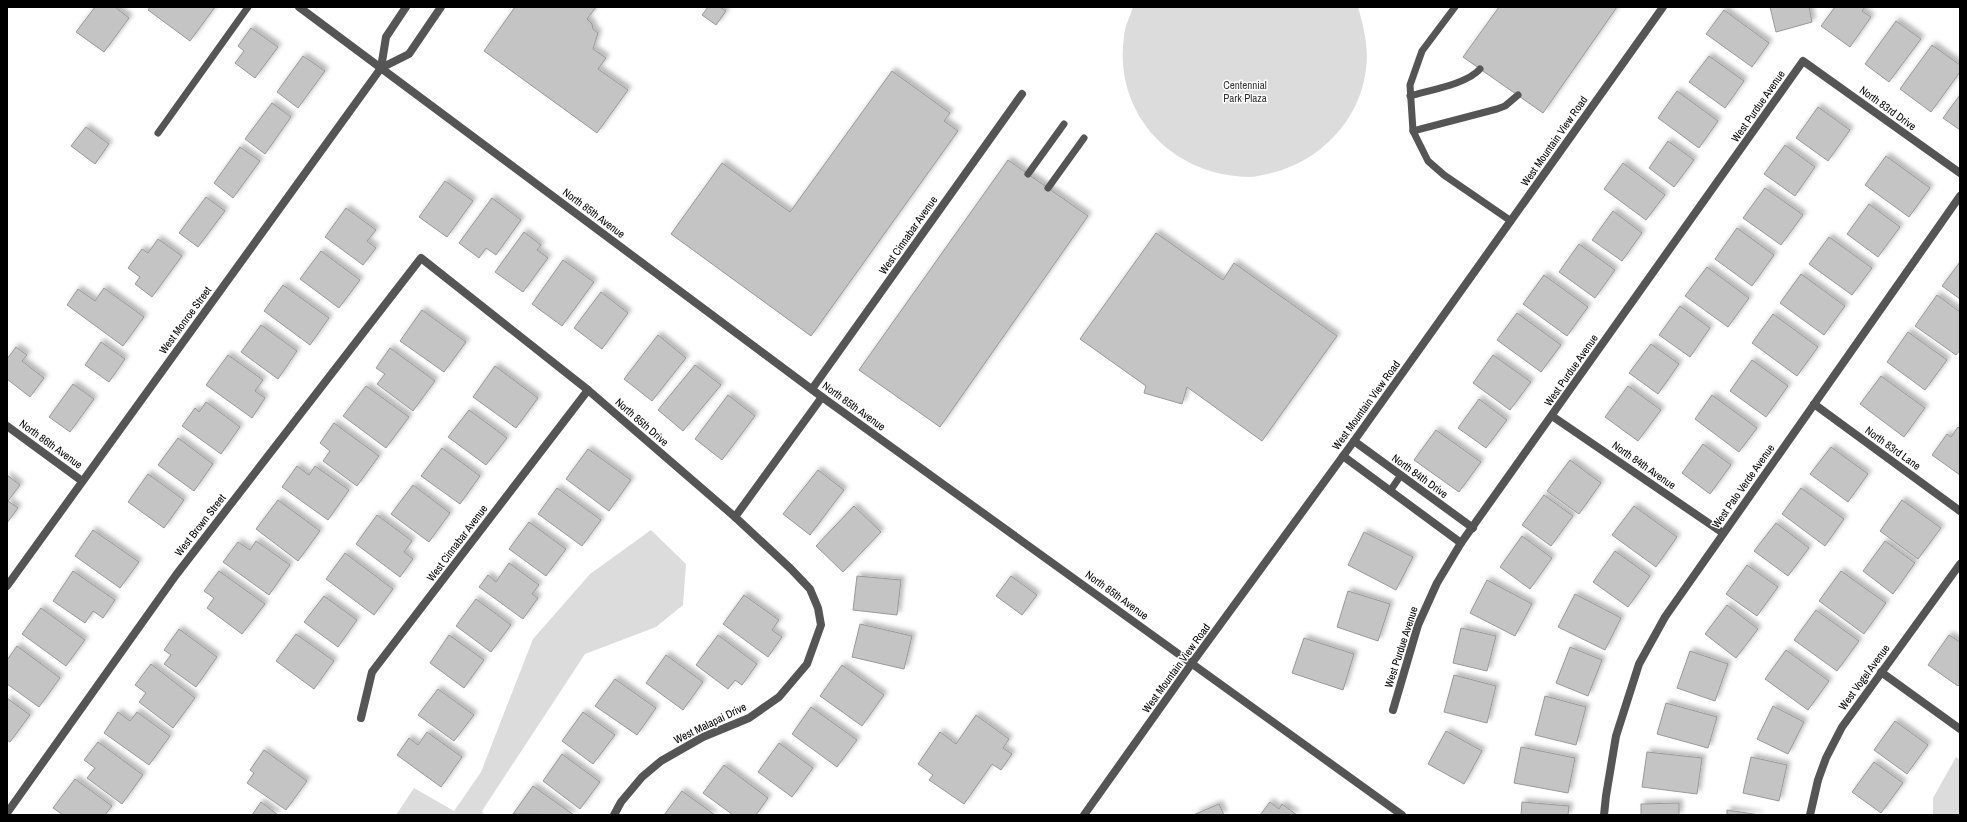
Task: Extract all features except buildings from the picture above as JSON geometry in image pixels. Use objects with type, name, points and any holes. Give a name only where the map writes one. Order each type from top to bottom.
[{"type":"street","name":"North 85th Avenue","points":[[299,7],[822,397],[1192,662],[1402,815]]},
{"type":"street","name":"West Monroe Street","points":[[7,586],[381,68],[386,37],[406,7]]},
{"type":"street","name":"West Monroe Street","points":[[381,68],[409,54],[441,7]]},
{"type":"street","name":"West Mountain View Road","points":[[1084,815],[1192,662],[1354,441],[1663,7]]},
{"type":"street","name":"North 83rd Drive","points":[[1803,61],[1960,173]]},
{"type":"street","name":"West Purdue Avenue","points":[[1393,710],[1418,625],[1436,584],[1461,544],[1803,61]]},
{"type":"street","name":"West Cinnabar Avenue","points":[[812,389],[1022,94]]},
{"type":"street","name":"West Palo Verde Avenue","points":[[1604,815],[1616,736],[1640,664],[1665,617],[1960,196]]},
{"type":"street","name":"North 85th Drive","points":[[421,258],[588,390],[735,517],[791,569],[810,589],[818,608],[822,625]]},
{"type":"street","name":"West Brown Street","points":[[7,813],[176,575],[421,258]]},
{"type":"street","name":"West Cinnabar Avenue","points":[[361,718],[372,672],[588,390]]},
{"type":"street","points":[[735,517],[822,397]]},
{"type":"street","name":"North 83rd Lane","points":[[1814,404],[1960,511]]},
{"type":"street","name":"North 84th Avenue","points":[[1552,416],[1723,533]]},
{"type":"street","name":"North 86th Avenue","points":[[7,426],[82,481]]},
{"type":"street","name":"North 84th Drive","points":[[1354,441],[1473,528]]},
{"type":"street","points":[[1343,456],[1461,544]]},
{"type":"street","name":"West Vogel Avenue","points":[[1810,815],[1818,780],[1826,758],[1842,727],[1960,564]]},
{"type":"street","name":"West Malapai Drive","points":[[614,815],[621,802],[642,777],[660,761],[703,737],[749,718],[779,696],[807,664],[822,625]]},
{"type":"street","points":[[1881,672],[1960,729]]},
{"type":"lane","points":[[158,134],[248,7]]},
{"type":"lane","points":[[1455,7],[1422,52],[1410,85],[1413,131],[1428,161],[1444,175],[1511,221]]},
{"type":"lane","points":[[1410,96],[1460,81],[1476,74],[1480,69]]},
{"type":"lane","points":[[1413,131],[1498,110],[1518,95]]},
{"type":"lane","points":[[1028,174],[1064,124]]},
{"type":"lane","points":[[1048,188],[1084,138]]},
{"type":"lane","points":[[1390,491],[1401,476]]},
{"type":"green space","name":"Centennial Park Plaza","points":[[1133,7],[1358,7],[1365,38],[1367,61],[1362,88],[1355,106],[1345,123],[1333,138],[1303,161],[1285,169],[1249,177],[1221,174],[1195,166],[1173,153],[1154,135],[1138,115],[1128,91],[1123,64],[1124,36],[1126,25]]},
{"type":"green space","points":[[651,530],[686,564],[683,605],[656,627],[585,654],[482,811],[484,815],[396,815],[414,788],[454,811],[481,772],[533,639],[590,574]]},
{"type":"green space","points":[[1956,757],[1960,760],[1960,815],[1933,815],[1933,798]]}]
